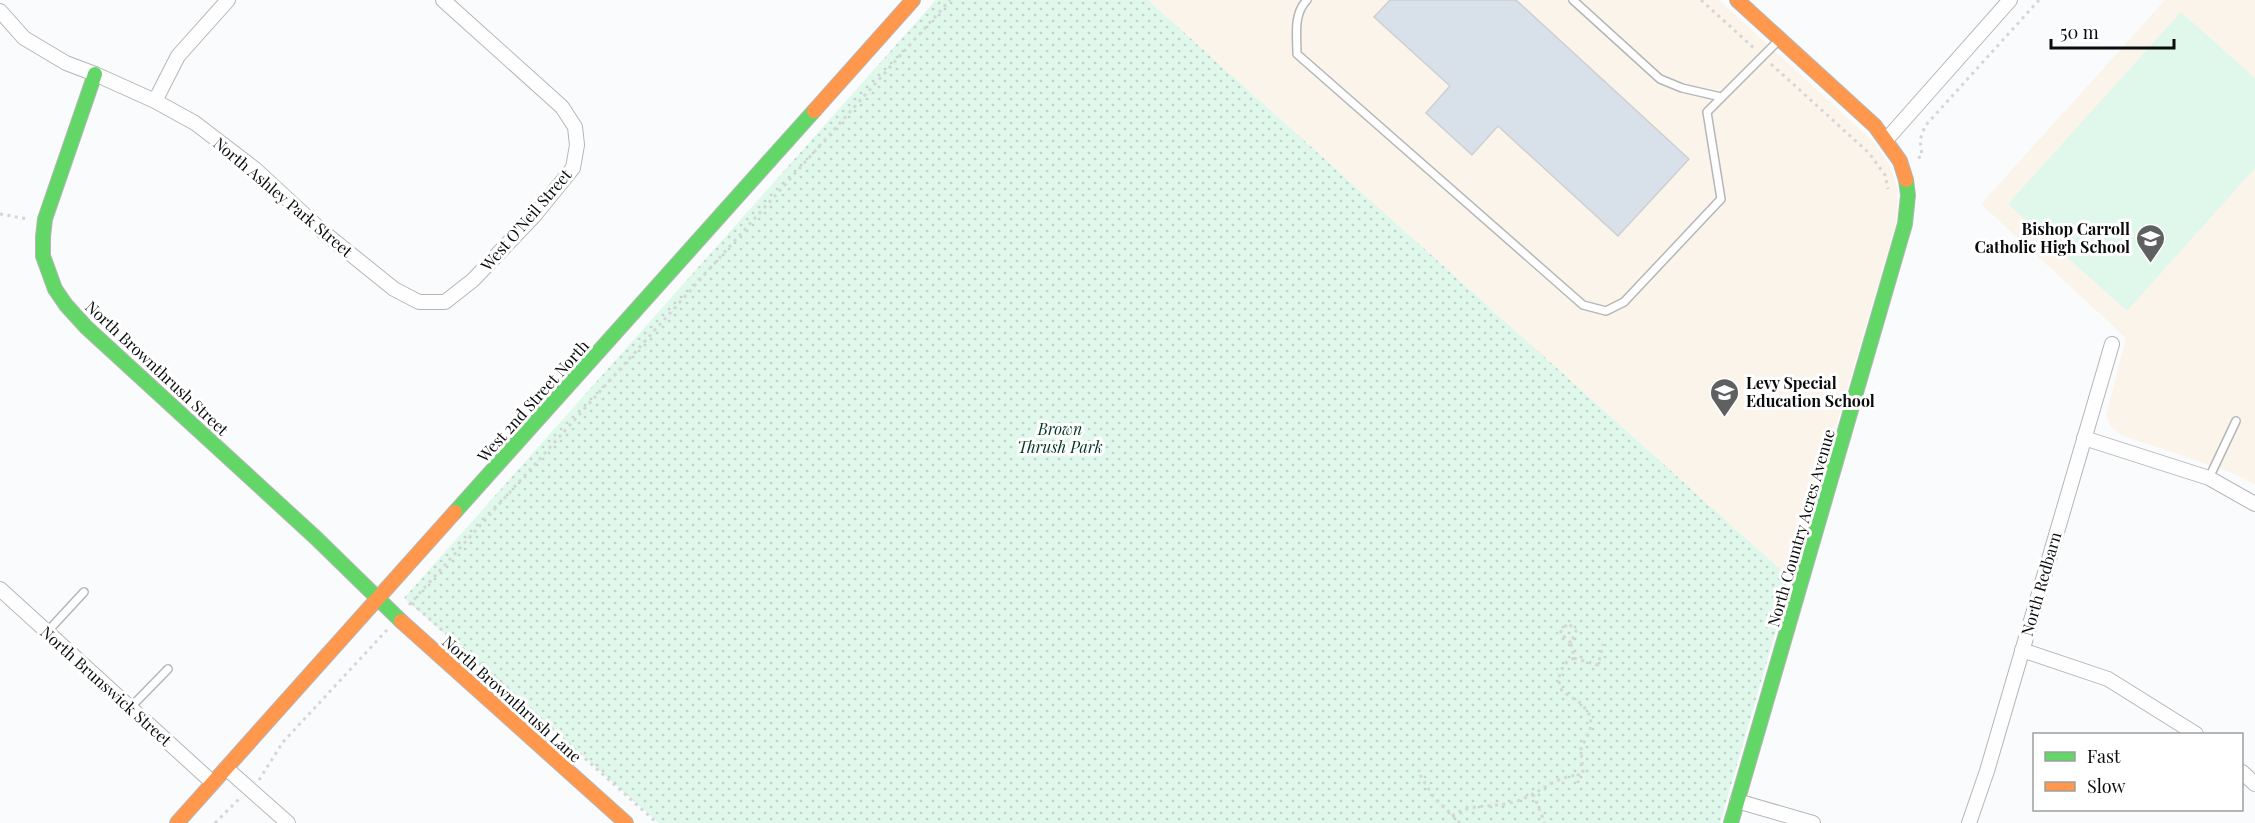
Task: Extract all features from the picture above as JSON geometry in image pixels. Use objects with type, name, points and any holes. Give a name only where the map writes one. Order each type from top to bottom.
[{"type":"street","points":[[155,101],[178,56],[228,0]]},
{"type":"street","name":"West O'Neil Street","points":[[443,0],[562,107],[574,127],[577,146],[573,168],[534,216],[473,280],[445,302]]},
{"type":"street","name":"West 2nd Street North","points":[[177,823],[913,0]]},
{"type":"street","name":"North Country Acres Avenue","points":[[1731,823],[1905,224],[1909,186],[1903,166],[1887,139],[1834,87],[1737,0]]},
{"type":"street","points":[[1887,139],[2010,0]]},
{"type":"street","name":"North Ashley Park Street","points":[[0,11],[24,38],[66,63],[155,101],[195,123],[255,169],[322,231],[394,289],[419,302],[445,302]]},
{"type":"street","name":"North Brownthrush Street","points":[[95,74],[45,219],[43,256],[55,289],[86,327],[316,538],[377,599]]},
{"type":"street","name":"North Redbarn","points":[[1968,823],[1987,771],[2112,344]]},
{"type":"street","points":[[2084,438],[2209,478],[2255,504]]},
{"type":"street","name":"North Brunswick Street","points":[[0,589],[213,783]]},
{"type":"street","name":"North Brownthrush Lane","points":[[377,599],[626,823]]},
{"type":"street","points":[[2022,650],[2108,679],[2193,733]]},
{"type":"street","points":[[226,768],[288,823]]},
{"type":"street","points":[[2243,774],[2255,784]]},
{"type":"street","points":[[1737,801],[1813,823]]},
{"type":"lane","points":[[1307,0],[1301,7],[1296,28],[1297,54],[1583,305],[1606,311],[1624,302],[1720,199],[1707,112],[1779,39]]},
{"type":"lane","points":[[1573,0],[1660,79],[1682,88],[1721,97]]},
{"type":"lane","points":[[2209,478],[2236,421]]},
{"type":"lane","points":[[47,632],[84,592]]},
{"type":"lane","points":[[130,708],[168,669]]},
{"type":"path","points":[[215,823],[260,779],[283,742],[412,603],[950,0]]},
{"type":"path","points":[[1701,0],[1869,153],[1885,175],[1890,196]]},
{"type":"path","points":[[1885,175],[1922,156],[1920,140],[1925,126],[2039,0]]},
{"type":"path","points":[[0,214],[31,219]]},
{"type":"path","points":[[412,603],[657,823]]},
{"type":"path","points":[[1571,643],[1560,633],[1568,623],[1576,631],[1571,643],[1574,658]]},
{"type":"path","points":[[1452,816],[1469,807],[1510,803],[1533,794],[1557,779],[1583,774],[1581,748],[1590,731],[1591,717],[1582,704],[1563,691],[1558,679],[1564,664],[1574,658],[1598,665],[1603,644]]},
{"type":"path","points":[[1420,775],[1433,795],[1460,823]]},
{"type":"path","points":[[1578,775],[1578,783]]},
{"type":"path","points":[[1533,794],[1545,823]]},
{"type":"shaded area","name":"Levy Special Education School","points":[[1148,0],[1719,0],[1875,143],[1891,168],[1898,191],[1896,223],[1791,579]]},
{"type":"shaded area","name":"Bishop Carroll Catholic High School","points":[[2165,0],[2255,0],[2255,485],[2233,473],[2124,436],[2111,427],[2106,416],[2126,338],[1981,204]]},
{"type":"green space","name":"Brown Thrush Park","points":[[936,0],[1148,0],[1791,579],[1720,823],[659,823],[404,598]]},
{"type":"green space","points":[[2181,12],[2255,78],[2255,168],[2127,311],[2008,204]]},
{"type":"building","points":[[1390,0],[1516,0],[1689,159],[1618,236],[1498,126],[1472,155],[1426,113],[1450,86],[1374,17]]},
{"type":"traffic: fast","points":[[95,74],[45,219],[43,256],[55,289],[86,327],[316,538],[401,621]]},
{"type":"traffic: fast","points":[[455,512],[814,111]]},
{"type":"traffic: fast","points":[[1731,823],[1905,224],[1908,195],[1906,180]]},
{"type":"traffic: slow","points":[[814,111],[913,0]]},
{"type":"traffic: slow","points":[[1737,0],[1875,126],[1900,161],[1906,180]]},
{"type":"traffic: slow","points":[[177,823],[455,512]]},
{"type":"traffic: slow","points":[[401,621],[626,823]]},
{"type":"place","name":"Bishop Carroll Catholic High School","points":[[2151,264]]},
{"type":"place","name":"Levy Special Education School","points":[[1725,418]]}]
